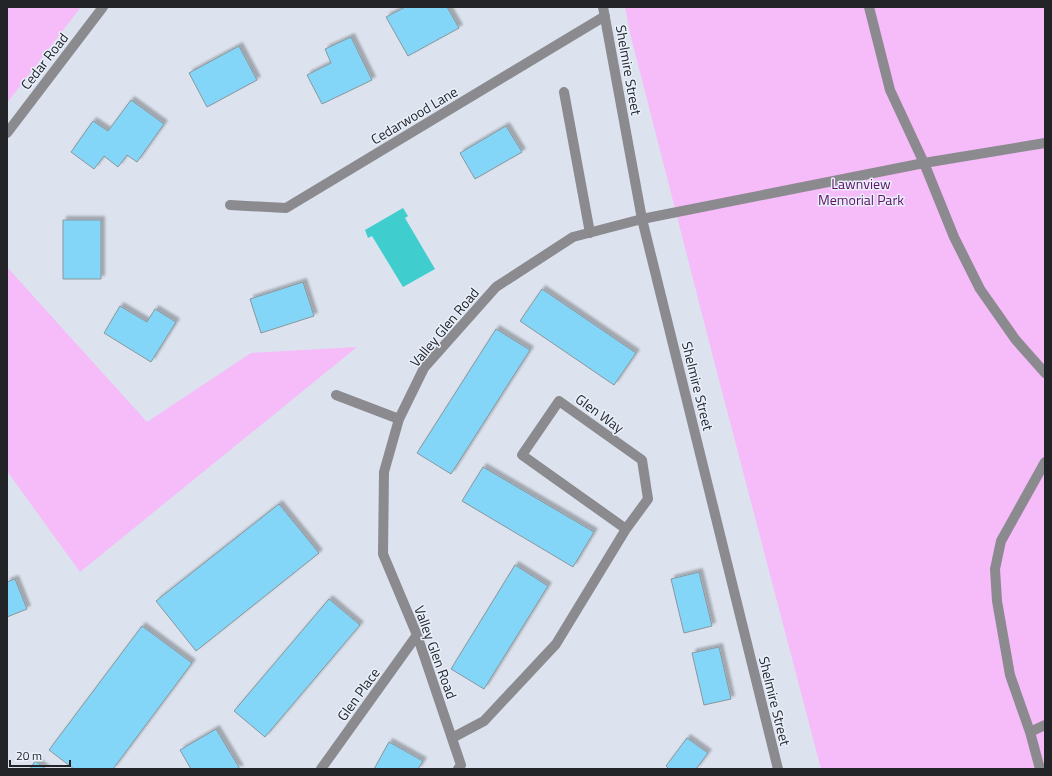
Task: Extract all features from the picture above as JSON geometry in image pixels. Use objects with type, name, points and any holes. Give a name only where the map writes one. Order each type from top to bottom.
[{"type":"street","name":"Cedar Road","points":[[7,132],[103,7]]},
{"type":"street","points":[[869,7],[890,90],[924,163],[954,237],[980,289],[1015,339],[1045,373]]},
{"type":"street","name":"Cedarwood Lane","points":[[230,204],[286,208],[604,12]]},
{"type":"street","name":"Shelmire Street","points":[[604,12],[642,219],[778,769]]},
{"type":"street","points":[[564,92],[590,233]]},
{"type":"street","name":"Valley Glen Road","points":[[458,769],[461,765],[417,635],[383,554],[384,472],[399,419],[424,368],[496,287],[573,237],[642,219],[924,163],[1045,143]]},
{"type":"street","points":[[336,395],[399,419]]},
{"type":"street","name":"Glen Way","points":[[452,738],[484,721],[556,644],[626,528],[648,499],[642,460],[559,400],[522,455],[626,528]]},
{"type":"street","points":[[1040,769],[1030,732],[1010,676],[997,601],[995,569],[1001,541],[1045,462]]},
{"type":"street","name":"Glen Place","points":[[321,769],[417,635]]},
{"type":"street","points":[[1030,732],[1045,725]]},
{"type":"green space","points":[[7,7],[81,7],[7,103]]},
{"type":"green space","name":"Lawnview Memorial Park","points":[[625,7],[1045,7],[1045,769],[821,769],[713,357],[630,33]]},
{"type":"green space","points":[[7,267],[147,422],[251,353],[357,347],[80,572],[7,471]]},
{"type":"water","points":[[403,208],[408,216],[405,218],[435,269],[403,287],[372,236],[368,238],[365,230]]},
{"type":"building","points":[[405,7],[447,7],[459,28],[408,56],[386,17]]},
{"type":"building","points":[[351,37],[372,80],[322,104],[307,75],[331,63],[325,49]]},
{"type":"building","points":[[239,46],[257,80],[207,107],[189,73]]},
{"type":"building","points":[[131,100],[164,124],[137,162],[127,155],[118,167],[104,156],[94,169],[71,152],[93,121],[108,131]]},
{"type":"building","points":[[506,126],[522,152],[475,179],[460,153]]},
{"type":"building","points":[[63,220],[101,220],[101,279],[63,279]]},
{"type":"building","points":[[303,282],[314,316],[261,333],[250,299]]},
{"type":"building","points":[[542,289],[636,353],[614,385],[520,321]]},
{"type":"building","points":[[120,306],[147,322],[155,309],[176,322],[151,362],[104,333]]},
{"type":"building","points":[[496,329],[530,350],[451,474],[417,453]]},
{"type":"building","points":[[483,467],[594,532],[573,567],[462,501]]},
{"type":"building","points":[[279,504],[319,553],[196,651],[156,601]]},
{"type":"building","points":[[515,565],[548,586],[484,689],[451,669]]},
{"type":"building","points":[[699,572],[712,626],[684,633],[671,579]]},
{"type":"building","points":[[15,579],[27,609],[7,617],[7,582]]},
{"type":"building","points":[[329,599],[360,625],[265,737],[234,711]]},
{"type":"building","points":[[142,626],[192,663],[113,769],[74,769],[49,750]]},
{"type":"building","points":[[719,647],[731,699],[704,705],[692,653]]},
{"type":"building","points":[[216,729],[240,769],[191,769],[180,750]]},
{"type":"building","points":[[687,738],[708,753],[696,769],[669,769],[666,766]]},
{"type":"building","points":[[389,742],[423,761],[418,769],[374,769]]},
{"type":"building","points":[[35,761],[46,769],[30,769]]}]
